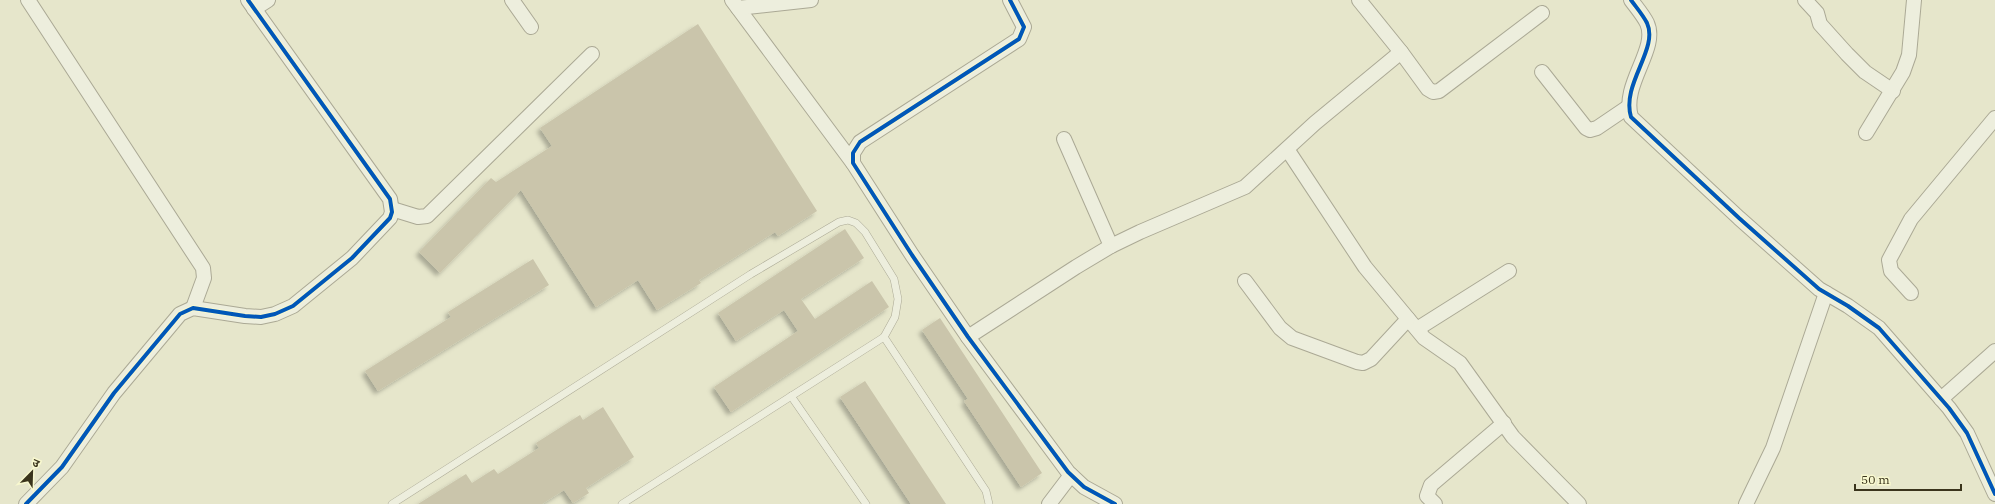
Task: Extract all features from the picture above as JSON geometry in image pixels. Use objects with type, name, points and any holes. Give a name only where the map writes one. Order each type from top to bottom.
[{"type":"street","points":[[28,0],[203,268],[204,278],[193,308]]},
{"type":"street","points":[[26,504],[66,461],[114,393],[149,349],[180,314],[193,308],[261,317],[275,314],[293,306],[352,258],[390,218],[392,209],[390,200],[251,4],[268,0]]},
{"type":"street","points":[[512,0],[531,27]]},
{"type":"street","points":[[735,4],[811,0]]},
{"type":"street","points":[[853,163],[853,153],[860,142],[1019,39],[1024,32],[1024,26],[1010,0]]},
{"type":"street","points":[[1359,0],[1401,52],[1428,89],[1433,92],[1438,91],[1542,13]]},
{"type":"street","points":[[1631,0],[1647,23],[1649,32],[1649,44],[1634,80],[1628,107],[1631,117],[1739,218],[1819,289],[1879,328],[1941,399],[1967,434],[1995,494]]},
{"type":"street","points":[[1805,0],[1817,13],[1820,24],[1852,59],[1865,72],[1893,91]]},
{"type":"street","points":[[1866,133],[1893,91],[1903,72],[1909,55],[1914,0]]},
{"type":"street","points":[[735,4],[853,163],[912,255],[968,337],[1071,475],[1084,487],[1115,504]]},
{"type":"street","points":[[968,337],[1076,267],[1112,246],[1140,232],[1245,187],[1315,123],[1401,52]]},
{"type":"street","points":[[392,209],[418,217],[427,216],[592,54]]},
{"type":"street","points":[[1542,72],[1586,128],[1590,130],[1597,128],[1628,107]]},
{"type":"street","points":[[1910,293],[1891,271],[1889,260],[1911,219],[1995,118]]},
{"type":"street","points":[[1064,139],[1112,246]]},
{"type":"street","points":[[1287,149],[1365,267],[1424,338],[1460,363],[1513,437],[1578,504]]},
{"type":"street","points":[[1245,281],[1280,328],[1292,338],[1363,363],[1371,359],[1413,324],[1509,271]]},
{"type":"street","points":[[1746,504],[1773,448],[1826,294]]},
{"type":"street","points":[[1941,399],[1995,351]]},
{"type":"street","points":[[1435,504],[1427,496],[1431,486],[1504,424]]},
{"type":"street","points":[[1049,504],[1071,475]]},
{"type":"lane","points":[[392,504],[752,274],[838,222],[848,220],[856,223],[865,232],[894,278],[898,299],[895,317],[884,337],[622,504]]},
{"type":"lane","points":[[884,337],[986,491],[990,504]]},
{"type":"lane","points":[[791,396],[866,504]]},
{"type":"building","points":[[698,24],[817,211],[778,236],[775,232],[699,280],[701,283],[657,310],[638,280],[596,307],[521,190],[440,273],[419,252],[491,178],[496,182],[552,146],[540,128]]},
{"type":"building","points":[[845,229],[864,258],[801,299],[815,319],[872,281],[889,307],[731,412],[714,387],[798,331],[784,310],[736,341],[718,313]]},
{"type":"building","points":[[533,259],[549,285],[378,391],[365,371],[451,317],[448,312]]},
{"type":"building","points":[[940,318],[1042,473],[1021,487],[964,401],[968,399],[922,330]]},
{"type":"building","points":[[865,381],[946,504],[911,504],[840,397]]},
{"type":"building","points":[[603,407],[634,457],[586,488],[589,493],[573,503],[564,490],[542,504],[418,504],[466,474],[472,483],[494,469],[498,474],[539,448],[536,443],[580,415],[583,420]]},
{"type":"cycle path","points":[[26,504],[62,467],[114,393],[180,314],[193,308],[261,317],[275,314],[293,306],[352,258],[390,218],[392,212],[390,199],[248,0]]},
{"type":"cycle path","points":[[1010,0],[1024,27],[1019,39],[860,142],[853,153],[853,163],[912,255],[968,337],[1068,472],[1084,487],[1115,504]]},
{"type":"cycle path","points":[[1631,0],[1647,23],[1649,33],[1645,55],[1631,92],[1629,105],[1631,117],[1739,218],[1819,289],[1848,306],[1879,328],[1949,408],[1967,433],[1995,494]]}]
